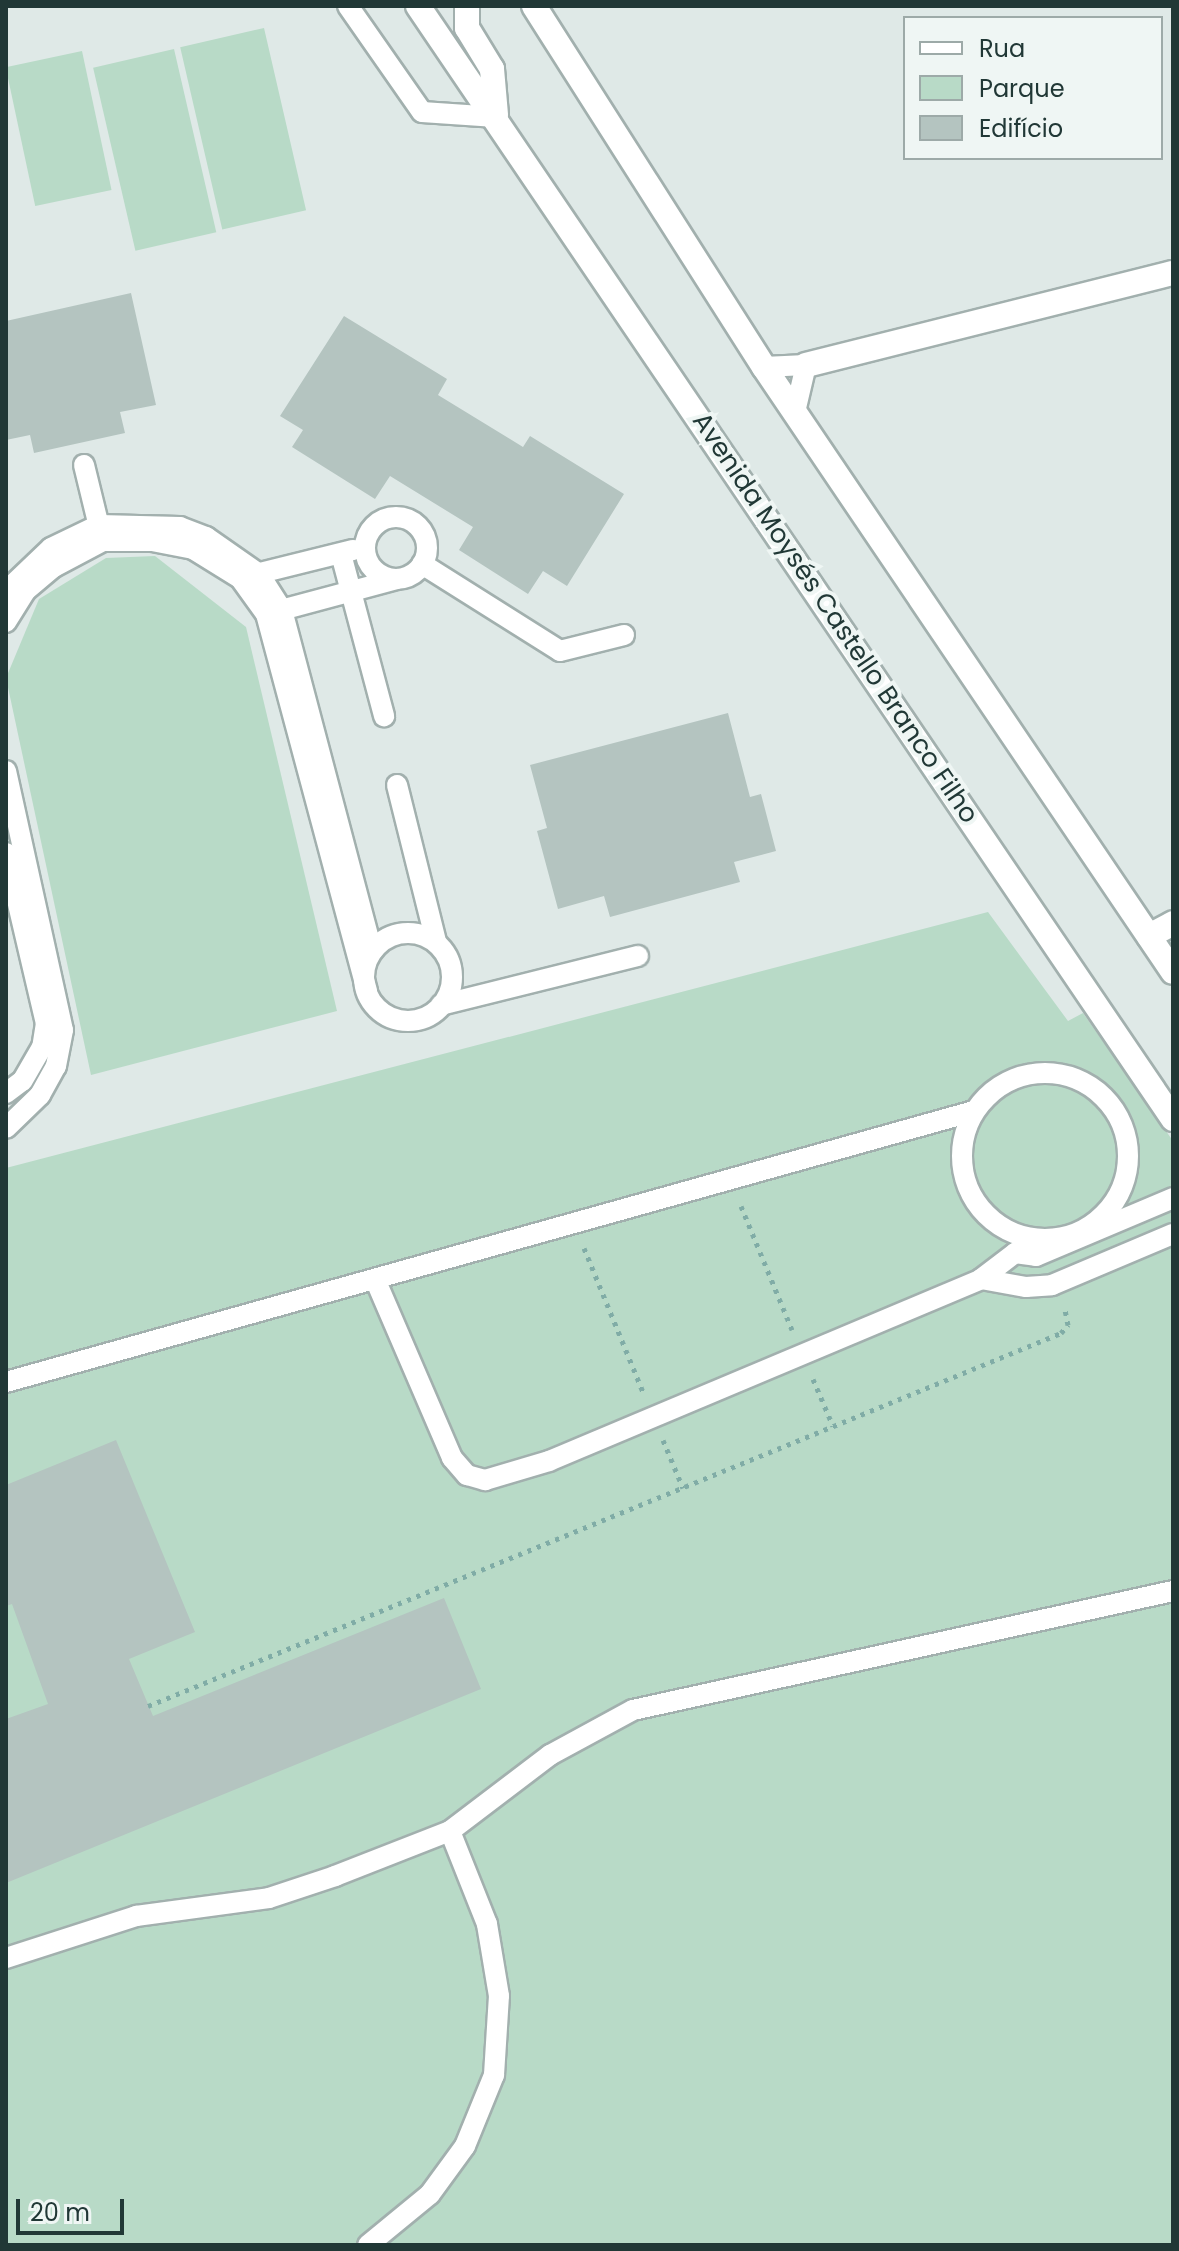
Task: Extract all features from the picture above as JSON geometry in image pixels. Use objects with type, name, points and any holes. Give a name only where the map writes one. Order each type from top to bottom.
[{"type":"street","name":"Avenida Moysés Castello Branco Filho","points":[[418,6],[1173,1119]]},
{"type":"street","name":"Avenida Moysés Castello Branco Filho","points":[[467,6],[467,28],[492,69],[496,117]]},
{"type":"street","points":[[534,6],[764,367],[796,408],[1173,972]]},
{"type":"street","points":[[806,365],[1173,273]]},
{"type":"street","points":[[1149,936],[1173,923]]},
{"type":"lane","points":[[348,6],[422,112],[496,117]]},
{"type":"lane","points":[[764,367],[806,365],[796,408]]},
{"type":"lane","points":[[84,465],[101,533]]},
{"type":"lane","points":[[397,579],[378,574],[365,547],[372,529],[399,518],[423,535],[422,564]]},
{"type":"lane","points":[[6,622],[25,591],[101,533]]},
{"type":"lane","points":[[6,591],[51,548],[101,533],[193,549],[250,576],[274,612],[372,951],[363,978],[367,992],[374,1005],[400,1020],[429,1015],[441,1005],[448,993],[450,966],[436,942],[397,785]]},
{"type":"lane","points":[[250,576],[365,547]]},
{"type":"lane","points":[[341,554],[384,716]]},
{"type":"lane","points":[[274,612],[397,579],[422,564]]},
{"type":"lane","points":[[422,564],[560,651],[624,635]]},
{"type":"lane","points":[[274,612],[367,992]]},
{"type":"lane","points":[[6,771],[11,851],[46,1023],[42,1047],[22,1081],[6,1093]]},
{"type":"lane","points":[[7,1126],[46,1085],[56,1066],[63,1030],[11,851]]},
{"type":"lane","points":[[372,951],[395,935],[409,933],[436,942]]},
{"type":"lane","points":[[441,1005],[638,956]]},
{"type":"lane","points":[[6,1382],[974,1111],[992,1091],[1031,1075],[1073,1077],[1098,1091],[1117,1113],[1127,1139],[1128,1167],[1119,1194],[1101,1217],[1077,1233],[1036,1238],[999,1226],[980,1209],[964,1173],[964,1134],[974,1111]]},
{"type":"lane","points":[[375,1279],[452,1458],[467,1475],[485,1480],[549,1461],[803,1356],[981,1279],[1015,1253],[1036,1256],[1173,1198]]},
{"type":"lane","points":[[981,1279],[1026,1287],[1052,1285],[1173,1234]]},
{"type":"lane","points":[[6,1958],[136,1916],[269,1898],[450,1831],[550,1755],[633,1710],[1173,1591]]},
{"type":"lane","points":[[368,2245],[430,2194],[465,2146],[494,2075],[499,1996],[487,1924],[450,1831]]},
{"type":"path","points":[[730,1179],[833,1426]]},
{"type":"path","points":[[574,1223],[683,1488]]},
{"type":"path","points":[[148,1706],[1061,1333],[1068,1316],[1052,1285]]},
{"type":"green space","points":[[264,28],[306,210],[222,230],[180,47]]},
{"type":"green space","points":[[174,49],[216,232],[135,251],[93,68]]},
{"type":"green space","points":[[82,51],[112,190],[35,206],[6,67]]},
{"type":"green space","points":[[155,556],[246,627],[337,1011],[91,1075],[6,678],[39,599],[106,558]]},
{"type":"green space","points":[[988,912],[1068,1021],[1083,1013],[1173,1141],[1173,2245],[6,2245],[6,1168]]},
{"type":"building","points":[[131,293],[156,405],[120,412],[125,433],[34,453],[30,435],[6,440],[6,321]]},
{"type":"building","points":[[344,316],[447,379],[438,395],[523,447],[530,436],[624,494],[567,586],[543,571],[528,594],[459,550],[473,527],[390,476],[375,499],[292,447],[303,430],[280,416]]},
{"type":"building","points":[[728,713],[750,797],[761,794],[776,851],[734,862],[740,882],[610,917],[604,896],[558,909],[537,831],[547,828],[530,765]]},
{"type":"building","points":[[116,1440],[195,1632],[129,1659],[153,1716],[444,1598],[481,1689],[6,1883],[6,1719],[48,1704],[12,1604],[6,1606],[6,1485]]}]
